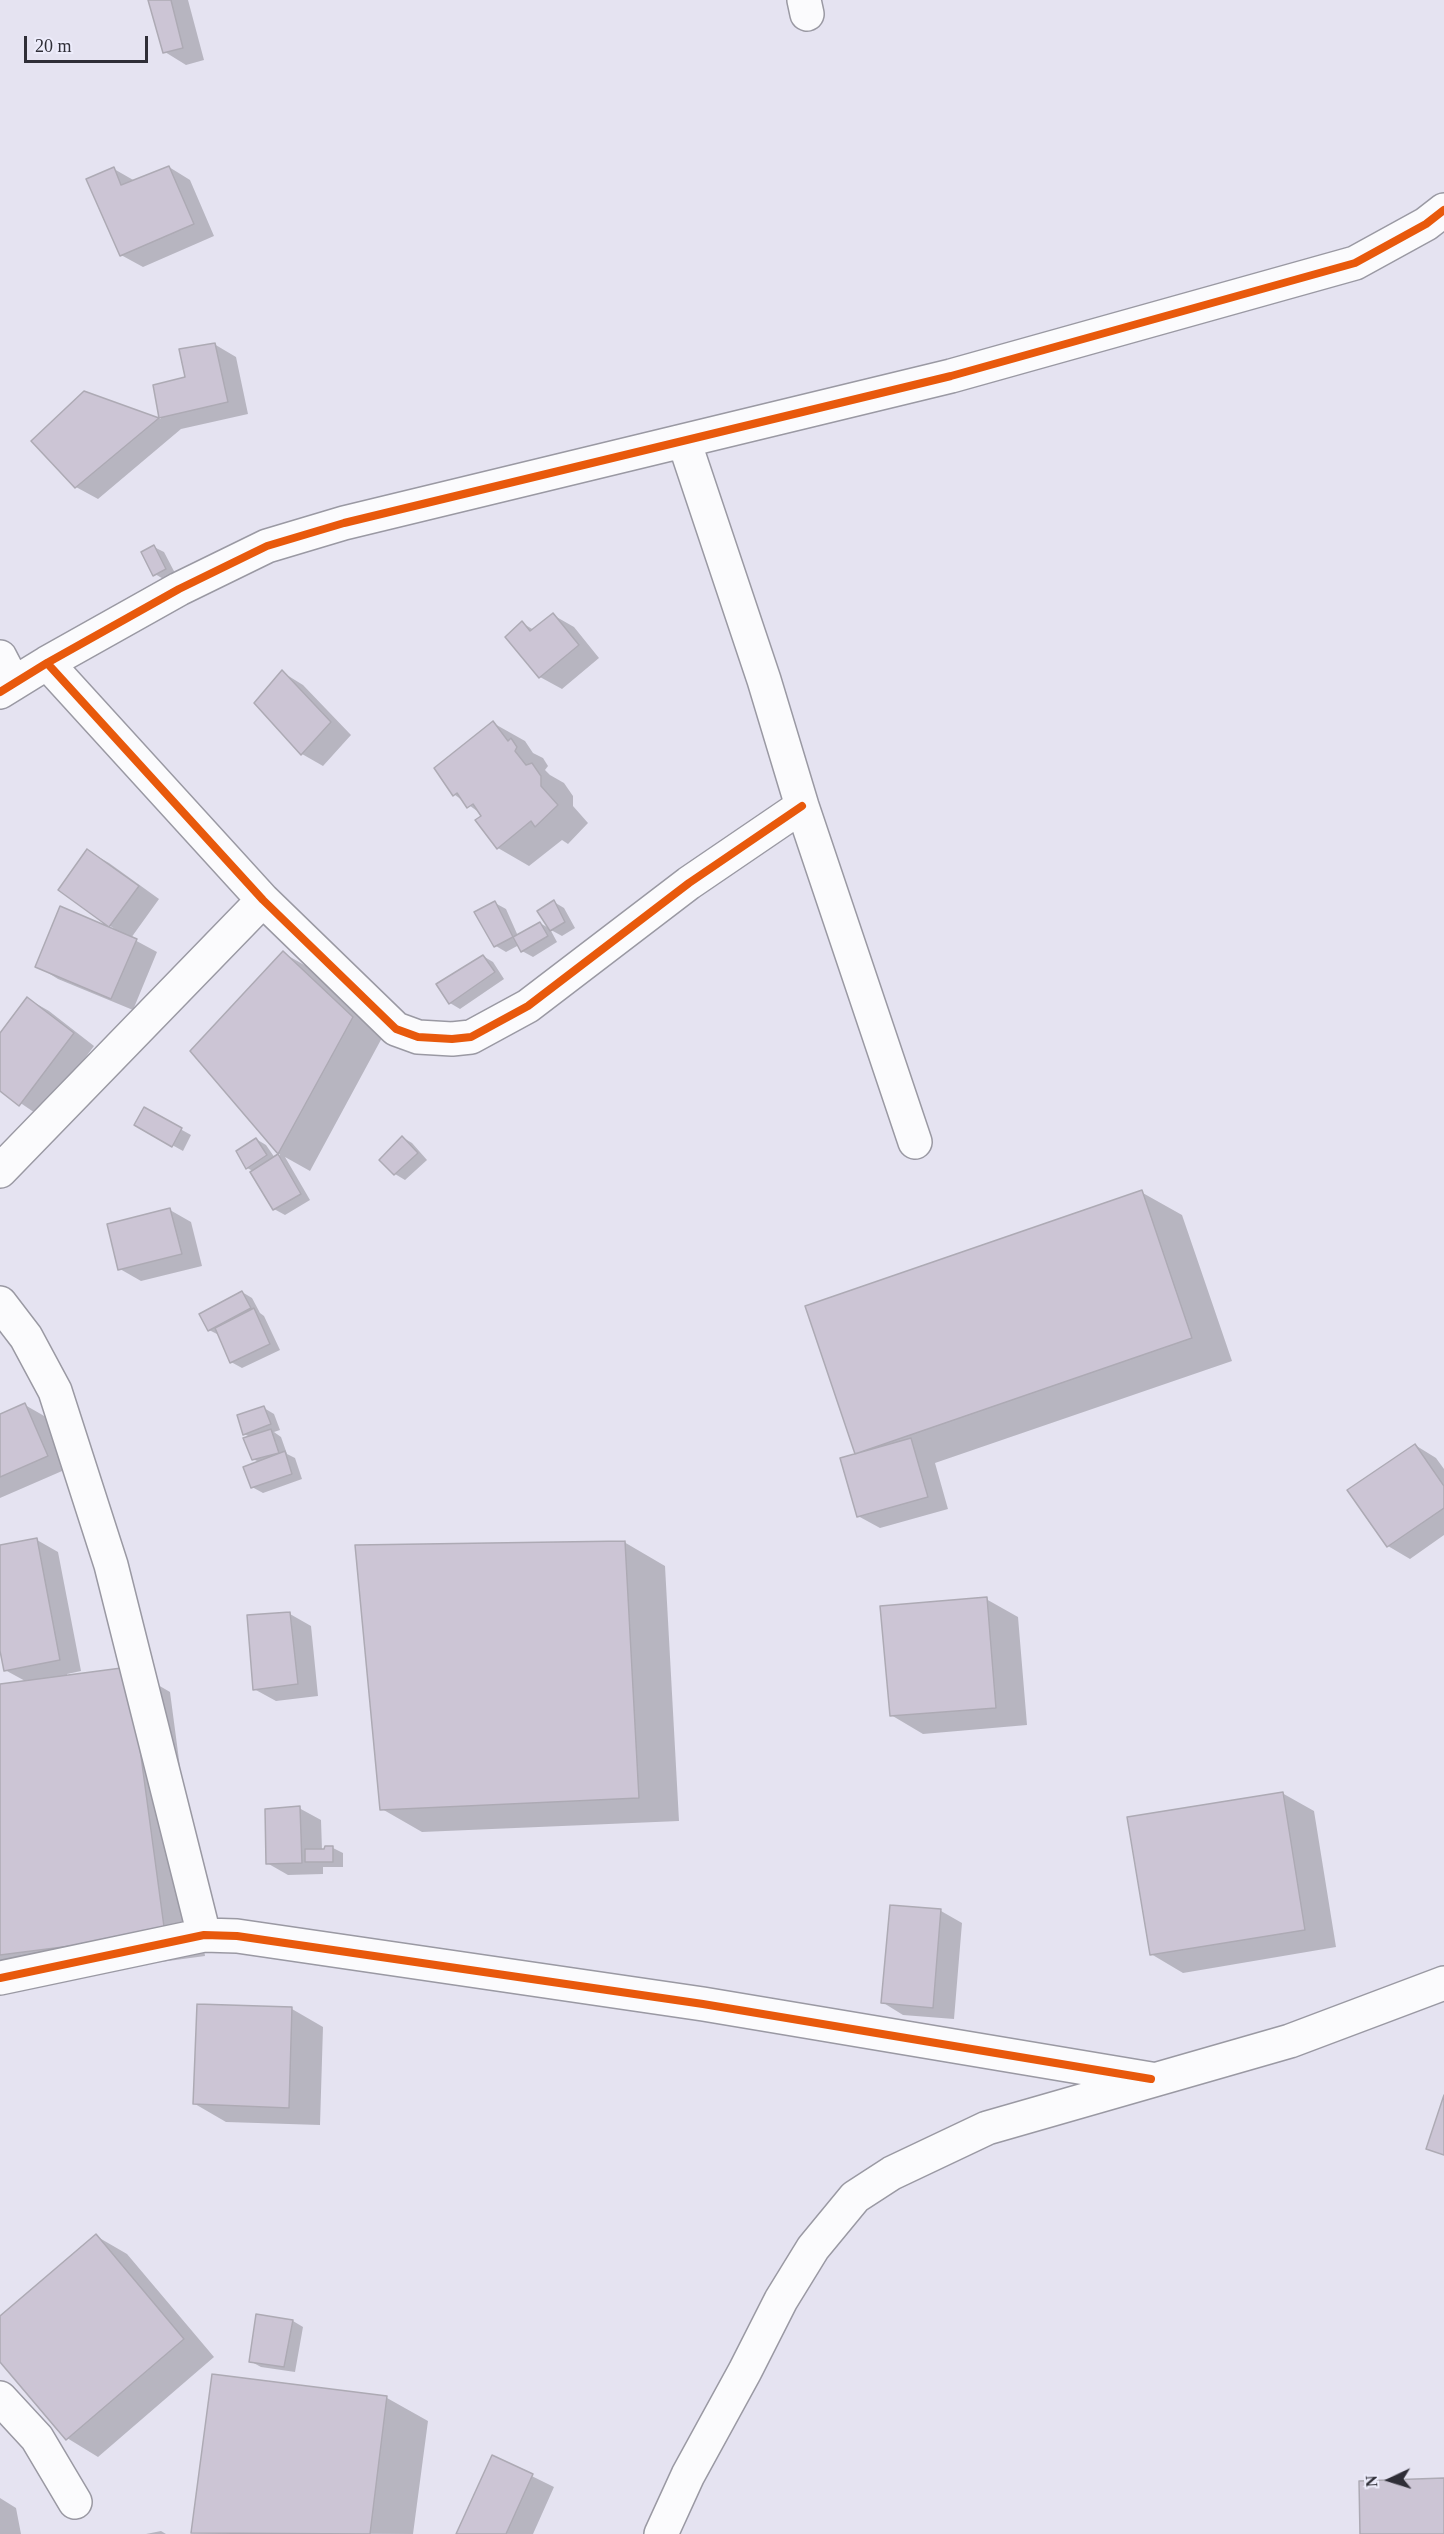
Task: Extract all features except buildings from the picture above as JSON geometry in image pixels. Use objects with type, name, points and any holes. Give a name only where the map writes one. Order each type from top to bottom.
[{"type":"street","points":[[4,677],[47,663],[179,589],[267,546],[344,523],[951,376],[1355,263],[1426,224],[1444,210]]},
{"type":"street","points":[[684,441],[764,680],[802,806],[915,1142]]},
{"type":"street","points":[[47,663],[263,900],[396,1029],[418,1037],[453,1039],[471,1037],[528,1006],[689,883],[802,806]]},
{"type":"street","points":[[0,1171],[263,900]]},
{"type":"street","points":[[0,1303],[26,1337],[55,1391],[111,1565],[204,1935]]},
{"type":"street","points":[[0,1978],[204,1935],[237,1936],[703,2004],[1151,2079]]},
{"type":"street","points":[[661,2534],[688,2475],[781,2300],[813,2248],[855,2197],[892,2173],[987,2128],[1151,2079],[1290,2042],[1444,1983]]},
{"type":"street","points":[[0,2398],[37,2438],[75,2502]]},
{"type":"cycle path","points":[[0,692],[179,589],[267,546],[344,523],[951,376],[1355,263],[1426,224],[1444,210]]},
{"type":"cycle path","points":[[47,663],[263,900],[396,1029],[418,1037],[452,1039],[471,1037],[528,1006],[689,883],[802,806]]},
{"type":"cycle path","points":[[0,1978],[204,1935],[237,1936],[703,2004],[1151,2079]]}]
